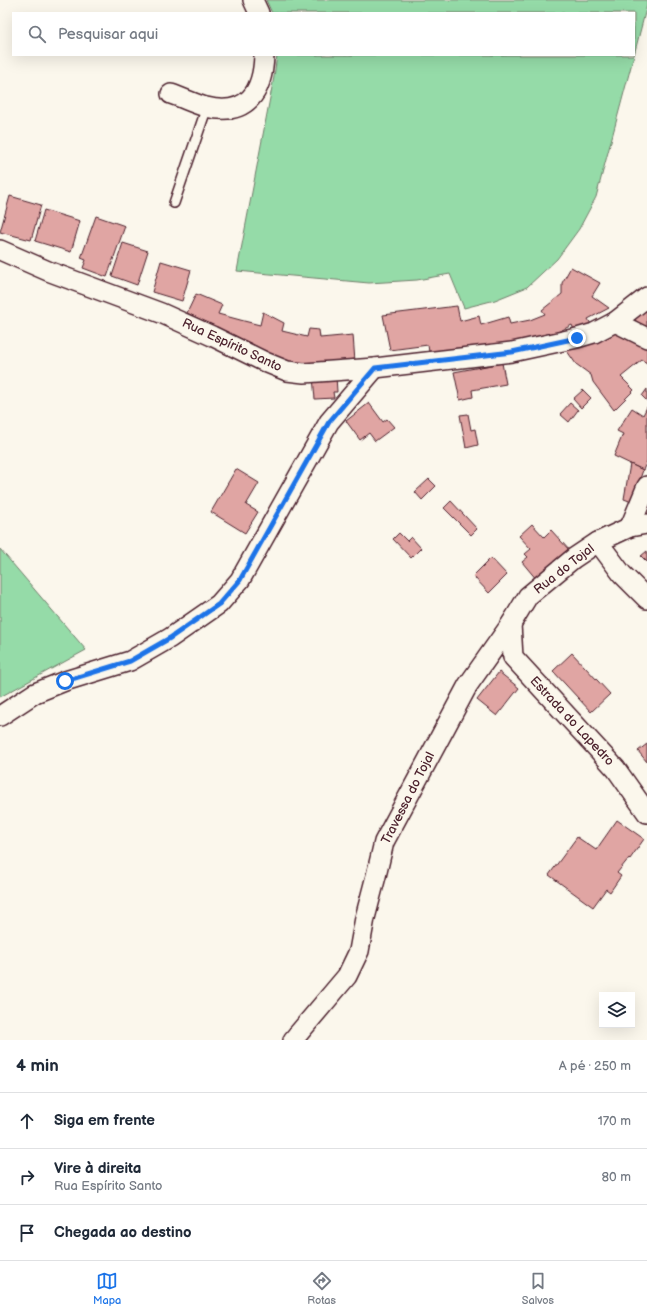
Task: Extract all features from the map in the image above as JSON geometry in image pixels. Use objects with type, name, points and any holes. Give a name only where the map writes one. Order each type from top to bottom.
[{"type":"street","points":[[253,0],[259,12]]},
{"type":"street","points":[[171,94],[206,107],[238,108],[249,100],[258,88],[264,69],[264,56]]},
{"type":"street","name":"Rua Espírito Santo","points":[[0,250],[48,271],[161,313],[287,371],[304,373],[375,368],[512,352],[594,333],[615,322],[647,297]]},
{"type":"street","points":[[615,322],[647,338]]},
{"type":"street","points":[[0,716],[35,693],[65,681],[130,661],[170,638],[219,604],[240,580],[329,422],[375,368]]},
{"type":"street","points":[[638,526],[647,486]]},
{"type":"street","name":"Rua do Tojal","points":[[511,624],[528,596],[574,558],[598,542],[638,526]]},
{"type":"street","points":[[598,542],[622,574],[647,599]]},
{"type":"street","name":"Estrada do Lapedro","points":[[511,624],[513,657],[616,769],[647,813]]},
{"type":"street","name":"Travessa do Tojal","points":[[293,1040],[347,976],[359,952],[365,918],[384,842],[468,685],[511,624]]},
{"type":"lane","points":[[174,203],[206,107]]},
{"type":"green space","points":[[266,0],[647,0],[635,51],[635,12],[272,12]]},
{"type":"green space","points":[[277,56],[634,56],[596,197],[579,229],[557,259],[527,287],[495,300],[464,308],[450,274],[417,280],[369,283],[237,271]]},
{"type":"green space","points":[[0,549],[86,650],[0,697]]},
{"type":"building","points":[[10,196],[41,205],[31,240],[0,232]]},
{"type":"building","points":[[44,210],[80,221],[71,252],[35,241]]},
{"type":"building","points":[[96,216],[125,226],[107,277],[83,268],[86,260],[81,258]]},
{"type":"building","points":[[123,243],[148,251],[137,285],[112,276]]},
{"type":"building","points":[[161,261],[191,270],[182,301],[152,292]]},
{"type":"building","points":[[571,267],[600,283],[592,296],[609,308],[588,319],[592,326],[575,332],[572,325],[560,331],[535,339],[486,347],[459,348],[429,352],[428,345],[390,350],[383,315],[457,306],[460,321],[479,316],[481,325],[508,317],[510,324],[530,320],[545,314],[542,310],[562,294],[562,283]]},
{"type":"building","points":[[196,294],[222,305],[218,314],[244,321],[260,325],[263,312],[284,323],[282,331],[307,337],[309,329],[319,330],[320,338],[353,335],[355,362],[318,365],[295,363],[276,357],[187,313]]},
{"type":"building","points":[[647,303],[647,328],[628,316]]},
{"type":"building","points":[[614,333],[628,333],[647,343],[647,363],[642,360],[621,377],[634,390],[614,410],[593,382],[591,375],[576,364],[567,351]]},
{"type":"building","points":[[502,363],[506,384],[472,390],[473,397],[460,400],[454,372]]},
{"type":"building","points":[[336,376],[337,392],[333,392],[334,398],[315,399],[313,377]]},
{"type":"building","points":[[647,389],[647,401],[642,396]]},
{"type":"building","points":[[583,390],[591,398],[581,408],[573,399]]},
{"type":"building","points":[[369,403],[383,422],[387,419],[394,427],[375,441],[369,433],[360,440],[346,421]]},
{"type":"building","points":[[570,403],[578,410],[569,422],[560,414]]},
{"type":"building","points":[[647,407],[647,461],[643,470],[614,456],[623,434],[617,431],[632,408],[643,415]]},
{"type":"building","points":[[468,414],[471,430],[475,429],[478,445],[466,448],[460,415]]},
{"type":"building","points":[[630,464],[643,470],[632,502],[624,499]]},
{"type":"building","points":[[236,469],[259,483],[246,505],[258,512],[245,533],[211,512]]},
{"type":"building","points":[[429,479],[436,486],[422,500],[415,492]]},
{"type":"building","points":[[451,501],[477,529],[471,535],[444,508]]},
{"type":"building","points":[[532,524],[544,537],[551,530],[570,551],[537,580],[522,562],[528,557],[525,554],[531,549],[519,536]]},
{"type":"building","points":[[399,533],[407,541],[411,537],[421,548],[411,558],[393,539]]},
{"type":"building","points":[[647,551],[647,562],[641,556]]},
{"type":"building","points":[[491,558],[507,575],[489,593],[473,576]]},
{"type":"building","points":[[572,653],[610,694],[591,712],[553,671]]},
{"type":"building","points":[[499,672],[519,688],[497,716],[477,700]]},
{"type":"building","points":[[647,744],[647,762],[638,751]]},
{"type":"building","points":[[617,820],[644,839],[630,859],[629,858],[617,873],[621,876],[610,892],[606,889],[593,907],[549,875],[577,837],[596,850]]},
{"type":"route","points":[[65,681],[130,661],[170,638],[219,604],[240,580],[329,422],[375,368],[512,352],[577,338]]}]
